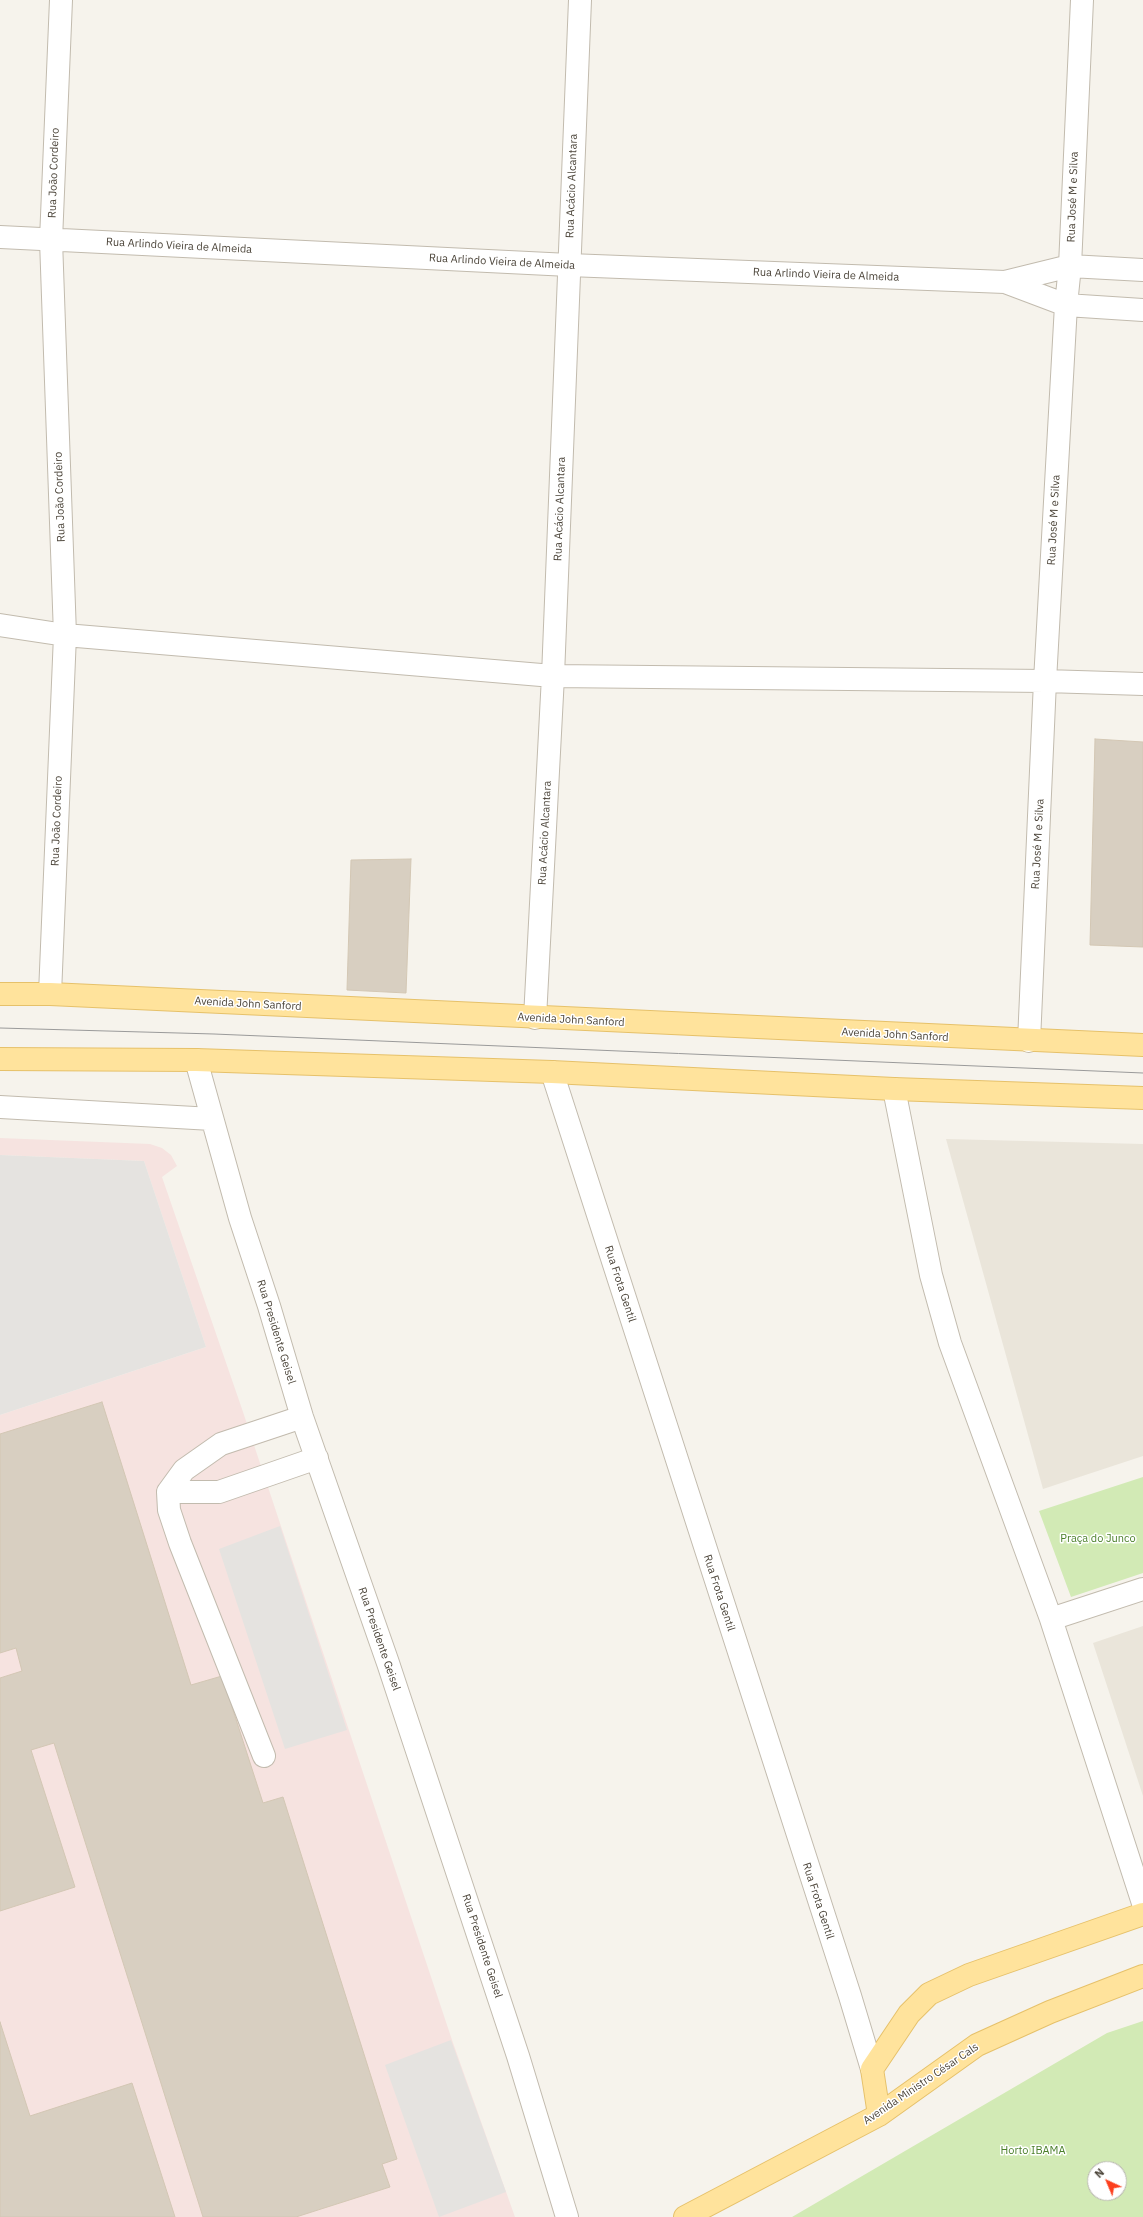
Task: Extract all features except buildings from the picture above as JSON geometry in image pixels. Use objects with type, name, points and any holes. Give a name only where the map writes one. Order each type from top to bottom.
[{"type":"main road","name":"Avenida John Sanford","points":[[0,994],[50,994],[535,1018],[1143,1045]]},
{"type":"main road","points":[[0,1059],[196,1060],[552,1072],[894,1089],[1143,1098]]},
{"type":"main road","points":[[872,2069],[909,2014],[929,1994],[969,1975],[1143,1914]]},
{"type":"main road","name":"Avenida Ministro César Cals","points":[[685,2217],[879,2115],[977,2045],[1050,2012],[1143,1976]]},
{"type":"main road","name":"Rua Frota Gentil","points":[[872,2069],[879,2115]]},
{"type":"street","name":"Rua João Cordeiro","points":[[50,994],[65,635],[51,240],[61,0]]},
{"type":"street","name":"Rua Acácio Alcantara","points":[[535,1018],[554,676],[580,0]]},
{"type":"street","name":"Rua José M e Silva","points":[[1030,1041],[1045,681],[1066,305],[1070,266],[1082,0]]},
{"type":"street","name":"Rua Arlindo Vieira de Almeida","points":[[0,236],[51,240],[569,265],[1005,282],[1070,266],[1143,270]]},
{"type":"street","name":"Rua Arlindo Vieira de Almeida","points":[[1005,282],[1066,305],[1143,310]]},
{"type":"street","points":[[0,625],[65,635],[554,676],[1045,681],[1143,684]]},
{"type":"street","name":"Rua Presidente Geisel","points":[[196,1060],[240,1218],[269,1306],[302,1417],[388,1663],[513,2041],[567,2217]]},
{"type":"street","name":"Rua Frota Gentil","points":[[552,1072],[850,1996],[872,2069]]},
{"type":"street","points":[[894,1089],[931,1275],[950,1343],[1051,1619],[1143,1903]]},
{"type":"street","points":[[0,1107],[212,1119]]},
{"type":"street","points":[[264,1756],[180,1543],[169,1510],[168,1492],[184,1470],[221,1444],[302,1417]]},
{"type":"street","points":[[168,1492],[219,1492],[316,1458]]},
{"type":"street","points":[[1051,1619],[1143,1589]]},
{"type":"shaded area","points":[[0,1138],[150,1144],[162,1148],[171,1155],[177,1166],[162,1177],[242,1409],[452,2040],[515,2217],[0,2217],[0,1415],[206,1347],[144,1161],[0,1155]]},
{"type":"shaded area","points":[[946,1139],[1143,1144],[1143,1456],[1043,1489]]},
{"type":"shaded area","points":[[0,1155],[144,1161],[206,1347],[0,1415]]},
{"type":"shaded area","points":[[280,1526],[347,1730],[285,1749],[219,1549]]},
{"type":"shaded area","points":[[1143,1626],[1143,1796],[1093,1643]]},
{"type":"shaded area","points":[[451,2040],[506,2192],[439,2217],[385,2065]]},
{"type":"green space","name":"Praça do Junco","points":[[1143,1477],[1143,1573],[1071,1597],[1039,1511]]},
{"type":"green space","name":"Horto IBAMA","points":[[1143,2021],[1143,2217],[792,2217],[1107,2033]]},
{"type":"tram line","points":[[0,1028],[214,1034],[1143,1073]]}]
